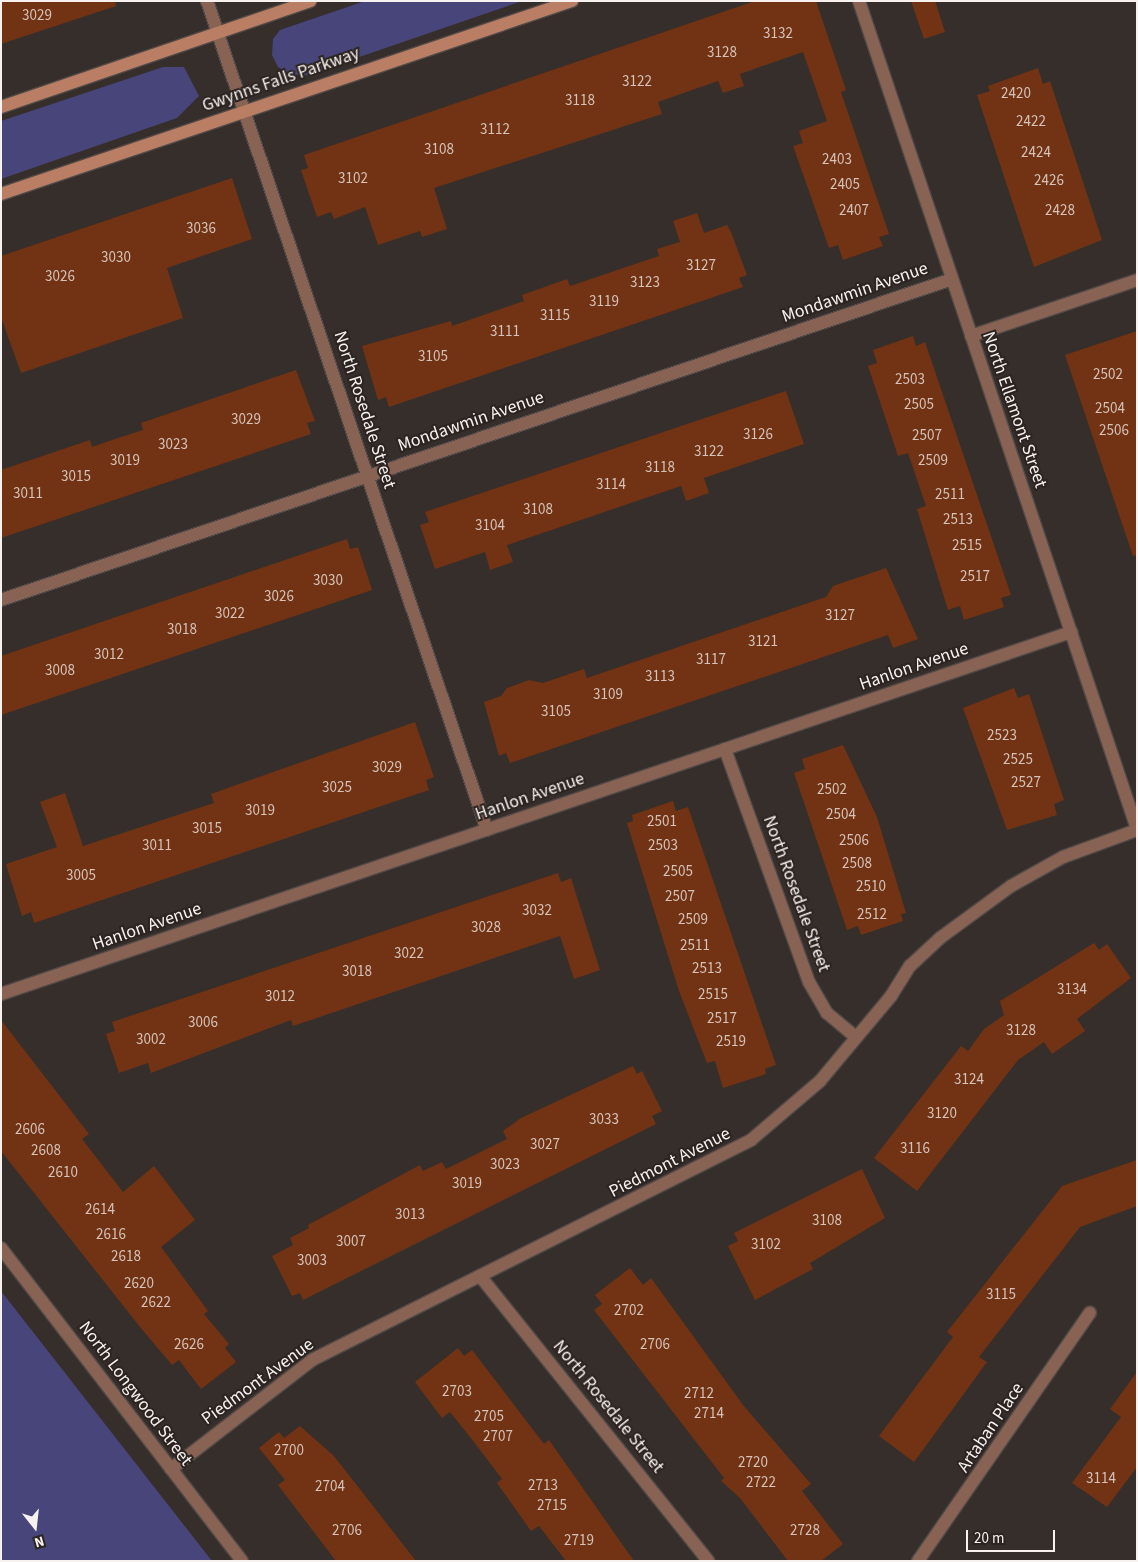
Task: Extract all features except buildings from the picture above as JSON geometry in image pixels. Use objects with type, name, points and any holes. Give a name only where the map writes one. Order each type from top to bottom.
[{"type":"main road","points":[[1,107],[310,1]]},
{"type":"main road","name":"Gwynns Falls Parkway","points":[[1,194],[572,1]]},
{"type":"street","name":"North Rosedale Street","points":[[207,1],[487,830]]},
{"type":"street","name":"North Ellamont Street","points":[[859,1],[1137,830]]},
{"type":"street","name":"Mondawmin Avenue","points":[[1,600],[952,279]]},
{"type":"street","points":[[971,336],[1137,280]]},
{"type":"street","name":"Hanlon Avenue","points":[[1,994],[1071,632]]},
{"type":"street","name":"North Rosedale Street","points":[[725,749],[809,982],[827,1013],[856,1037]]},
{"type":"street","name":"Piedmont Avenue","points":[[171,1469],[312,1360],[751,1140],[820,1081],[910,966],[972,912],[1062,857],[1137,830]]},
{"type":"street","name":"North Longwood Street","points":[[1,1248],[242,1561]]},
{"type":"street","name":"North Rosedale Street","points":[[480,1276],[708,1561]]},
{"type":"street","name":"Artaban Place","points":[[918,1561],[1090,1312]]},
{"type":"shaded area","points":[[365,1],[522,1],[307,75],[291,75],[278,67],[272,55],[273,39],[280,30]]},
{"type":"shaded area","points":[[163,67],[184,67],[199,96],[177,118],[1,179],[1,121]]},
{"type":"shaded area","points":[[1,1291],[212,1561],[1,1561]]}]
